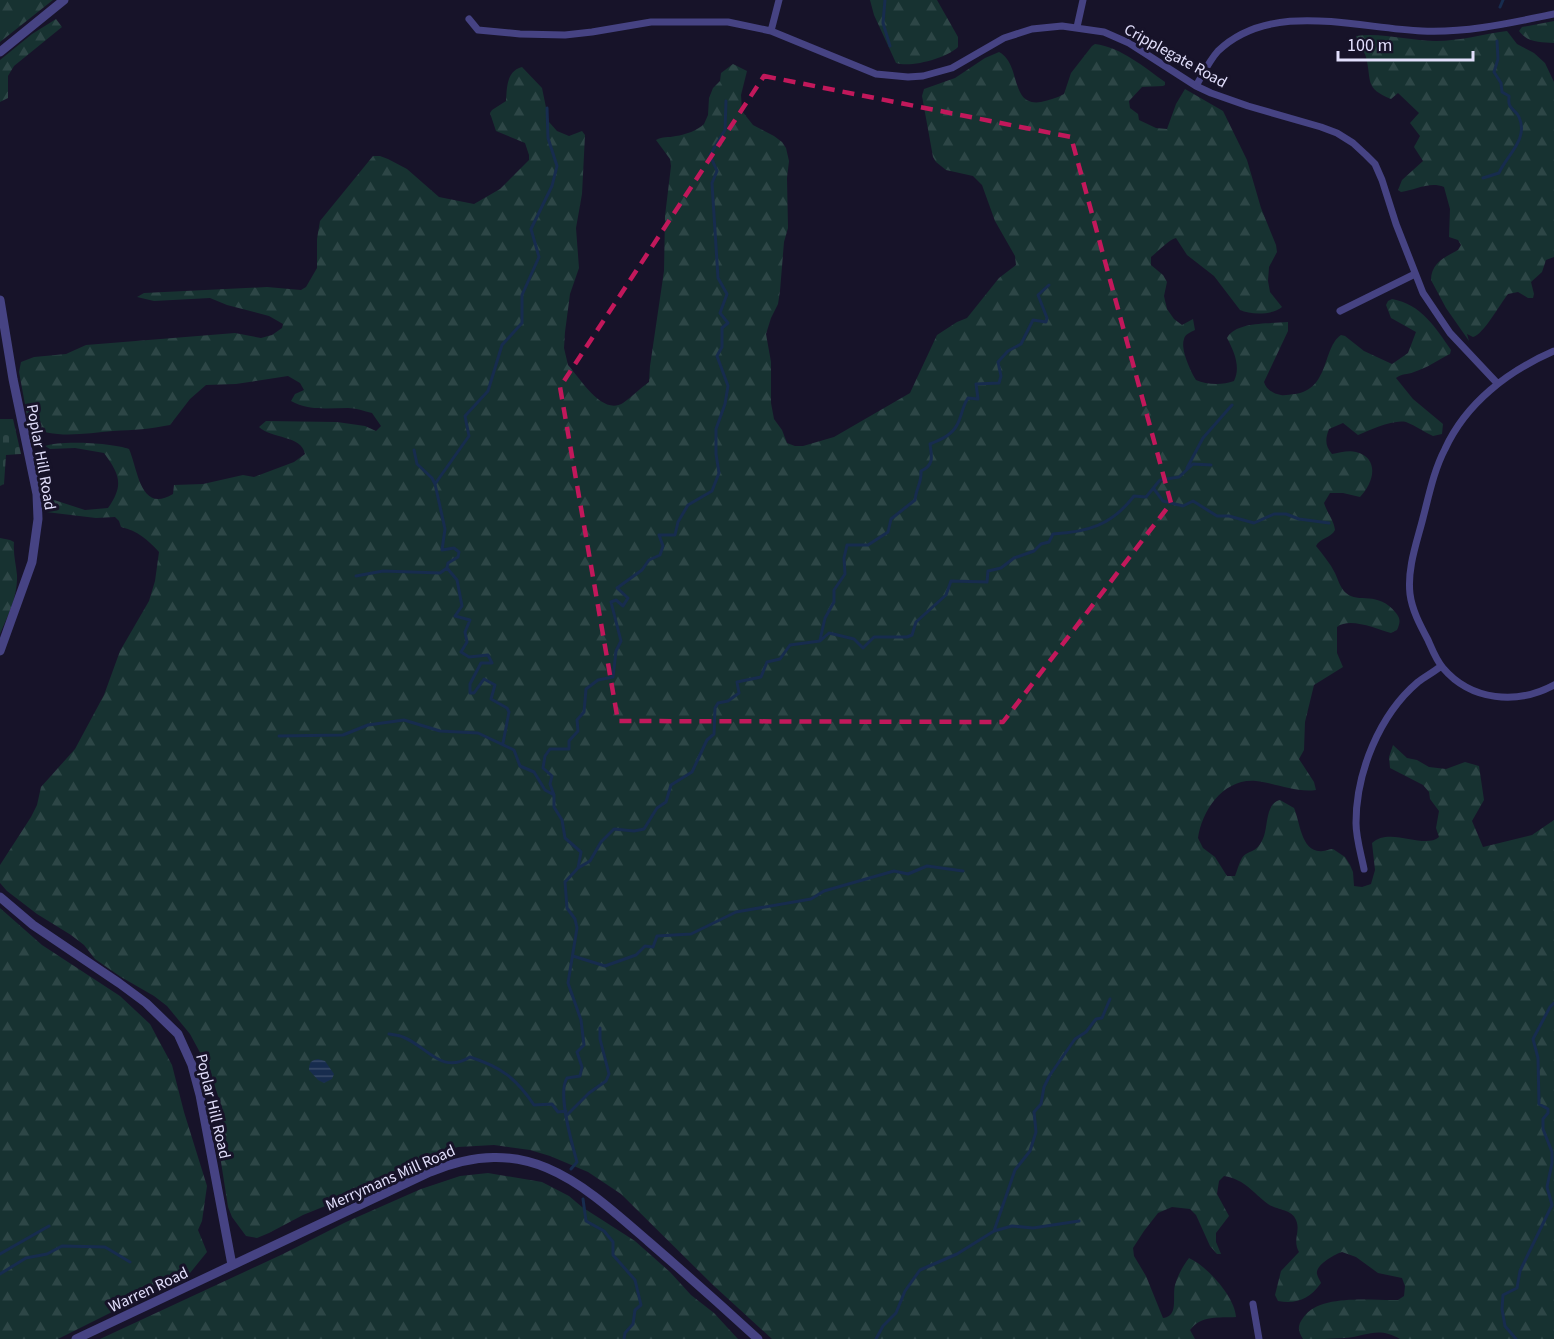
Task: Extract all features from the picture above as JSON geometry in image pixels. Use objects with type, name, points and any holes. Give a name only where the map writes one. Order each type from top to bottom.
[{"type":"street","points":[[0,52],[64,0]]},
{"type":"street","points":[[771,31],[779,0]]},
{"type":"street","points":[[1077,27],[1083,0]]},
{"type":"street","points":[[1196,86],[1214,56],[1231,39],[1244,29],[1277,17],[1314,17],[1421,31],[1441,31],[1476,29],[1554,14]]},
{"type":"street","name":"Cripplegate Road","points":[[469,19],[478,30],[542,35],[592,32],[651,22],[728,22],[771,31],[876,74],[908,77],[923,76],[952,68],[992,44],[1016,33],[1049,26],[1077,27],[1117,37],[1196,86],[1248,106],[1317,125],[1353,143],[1374,164],[1382,180],[1396,224],[1423,293],[1441,321],[1497,383]]},
{"type":"street","points":[[1340,310],[1415,274]]},
{"type":"street","name":"Poplar Hill Road","points":[[0,300],[19,410],[37,494],[38,519],[32,562],[0,651]]},
{"type":"street","points":[[1554,351],[1497,383],[1463,418],[1444,450],[1437,469],[1411,567],[1410,589],[1413,607],[1441,666],[1463,686],[1475,692],[1499,698],[1530,695],[1554,685]]},
{"type":"street","points":[[1364,869],[1356,826],[1357,797],[1363,770],[1372,746],[1402,699],[1417,683],[1441,666]]},
{"type":"street","name":"Poplar Hill Road","points":[[0,897],[33,925],[146,1003],[178,1034],[192,1065],[200,1095],[232,1265]]},
{"type":"street","name":"Merrymans Mill Road","points":[[232,1265],[454,1162],[474,1157],[509,1158],[540,1165],[580,1184],[758,1339]]},
{"type":"street","name":"Warren Road","points":[[76,1339],[232,1265]]},
{"type":"street","points":[[1253,1304],[1259,1339]]},
{"type":"highlighted area","points":[[764,76],[1071,137],[1171,503],[1003,722],[618,721],[560,387]]},
{"type":"green space","points":[[0,0],[53,0],[0,42]]},
{"type":"green space","points":[[870,0],[937,0],[958,37],[958,47],[946,55],[928,61],[910,64],[896,63],[874,15]]},
{"type":"green space","points":[[56,19],[62,27],[14,66],[8,76],[8,98],[0,102],[0,60],[32,34]]},
{"type":"green space","points":[[1554,21],[1554,43],[1531,40],[1519,31],[1522,27]]},
{"type":"green space","points":[[1507,31],[1517,44],[1534,53],[1545,63],[1554,82],[1554,257],[1546,260],[1542,272],[1531,282],[1533,298],[1528,298],[1518,292],[1508,294],[1482,331],[1473,337],[1467,334],[1469,341],[1446,308],[1431,280],[1436,265],[1458,250],[1461,245],[1458,240],[1449,237],[1450,209],[1444,187],[1433,185],[1401,192],[1398,190],[1402,180],[1423,161],[1414,147],[1420,136],[1410,123],[1419,113],[1398,93],[1391,99],[1373,87],[1369,78],[1366,57],[1356,36],[1375,35],[1445,41]]},
{"type":"green space","points":[[1095,44],[1114,49],[1165,82],[1163,86],[1142,87],[1129,101],[1130,108],[1138,114],[1139,120],[1156,128],[1167,129],[1176,104],[1185,89],[1223,111],[1247,160],[1261,208],[1276,245],[1277,252],[1269,267],[1268,281],[1270,292],[1282,307],[1273,312],[1250,313],[1240,310],[1214,276],[1187,255],[1176,238],[1151,257],[1151,265],[1163,275],[1167,282],[1164,296],[1167,309],[1182,325],[1193,319],[1195,330],[1188,333],[1184,339],[1183,348],[1196,380],[1215,384],[1234,381],[1237,365],[1227,338],[1238,329],[1264,323],[1288,322],[1288,331],[1264,382],[1268,389],[1278,394],[1295,394],[1306,391],[1314,384],[1320,377],[1335,341],[1341,335],[1364,351],[1392,364],[1408,353],[1416,332],[1391,318],[1386,305],[1392,299],[1411,306],[1427,318],[1451,350],[1450,354],[1428,366],[1396,378],[1413,399],[1443,424],[1442,434],[1433,436],[1401,421],[1382,425],[1358,435],[1343,423],[1329,429],[1326,439],[1332,454],[1350,451],[1364,455],[1372,465],[1372,472],[1369,485],[1360,497],[1330,493],[1324,503],[1335,530],[1316,546],[1331,566],[1346,593],[1356,598],[1375,599],[1389,606],[1399,617],[1399,625],[1397,630],[1391,633],[1356,623],[1342,624],[1337,627],[1337,653],[1343,667],[1314,685],[1305,722],[1304,750],[1299,759],[1314,782],[1316,790],[1293,789],[1256,781],[1244,781],[1234,785],[1225,790],[1210,807],[1200,827],[1198,838],[1203,848],[1215,857],[1227,876],[1235,876],[1242,858],[1256,849],[1261,842],[1272,805],[1280,800],[1294,808],[1302,836],[1310,847],[1316,851],[1333,849],[1345,857],[1353,872],[1354,886],[1362,887],[1371,884],[1375,870],[1372,843],[1379,838],[1397,837],[1425,841],[1439,837],[1436,828],[1439,811],[1430,799],[1429,792],[1423,785],[1390,768],[1389,757],[1393,745],[1407,758],[1417,760],[1429,767],[1446,769],[1465,762],[1479,766],[1484,800],[1472,821],[1483,847],[1532,835],[1554,820],[1554,1339],[1400,1339],[1379,1332],[1345,1338],[1303,1339],[1299,1326],[1311,1310],[1321,1305],[1347,1300],[1398,1300],[1404,1296],[1405,1286],[1402,1278],[1378,1273],[1356,1257],[1342,1252],[1330,1257],[1319,1267],[1317,1274],[1321,1283],[1307,1297],[1291,1302],[1278,1301],[1275,1295],[1281,1271],[1299,1252],[1296,1243],[1298,1228],[1296,1220],[1291,1214],[1268,1204],[1243,1183],[1224,1176],[1219,1181],[1217,1194],[1229,1216],[1216,1233],[1216,1242],[1221,1254],[1217,1254],[1210,1246],[1196,1215],[1190,1209],[1172,1207],[1158,1213],[1133,1248],[1134,1256],[1146,1276],[1163,1318],[1171,1314],[1173,1310],[1175,1285],[1189,1258],[1212,1275],[1231,1300],[1236,1317],[1211,1318],[1199,1322],[1190,1330],[1195,1339],[772,1339],[713,1285],[621,1194],[588,1172],[550,1156],[530,1150],[494,1145],[458,1147],[438,1153],[365,1190],[303,1215],[269,1233],[257,1238],[246,1236],[232,1217],[228,1207],[214,1117],[226,1121],[210,1071],[190,1034],[167,1006],[95,959],[84,945],[37,914],[0,883],[0,865],[31,817],[37,805],[41,787],[75,749],[104,695],[120,651],[149,601],[155,581],[159,552],[142,536],[121,527],[115,517],[96,518],[46,512],[42,508],[41,501],[48,498],[85,510],[108,508],[116,493],[118,480],[114,468],[104,453],[75,448],[50,449],[45,446],[87,443],[129,449],[138,477],[147,494],[153,498],[162,499],[173,494],[174,485],[203,484],[243,475],[254,477],[294,462],[305,454],[298,443],[271,434],[259,427],[266,421],[337,422],[365,426],[376,431],[381,426],[372,413],[351,408],[311,408],[291,401],[295,394],[304,390],[300,383],[288,376],[236,384],[206,385],[190,399],[170,425],[81,434],[49,433],[29,426],[19,372],[21,362],[34,357],[66,354],[86,345],[235,333],[261,338],[272,335],[282,328],[283,324],[269,316],[210,298],[154,301],[137,297],[144,293],[267,287],[301,290],[306,287],[317,268],[317,239],[320,221],[373,156],[388,159],[407,169],[439,197],[474,204],[500,189],[529,160],[525,143],[496,131],[490,113],[506,101],[510,76],[522,67],[542,88],[549,122],[557,131],[569,136],[582,131],[585,135],[582,194],[576,228],[579,268],[570,294],[565,332],[564,348],[568,365],[592,394],[600,400],[615,406],[623,403],[649,382],[664,271],[665,216],[671,166],[670,159],[656,140],[687,133],[704,124],[713,88],[720,81],[721,73],[733,64],[747,71],[741,95],[742,111],[753,125],[782,142],[789,161],[788,228],[784,242],[780,291],[778,304],[766,334],[771,362],[771,403],[774,419],[787,443],[795,446],[834,437],[910,393],[937,335],[967,318],[999,278],[1016,265],[1015,256],[995,221],[982,185],[973,176],[946,170],[933,157],[922,96],[924,89],[955,78],[985,58],[999,52],[1011,66],[1024,98],[1031,102],[1041,102],[1064,94],[1071,73]]},
{"type":"green space","points":[[0,419],[13,419],[21,454],[6,455],[4,484],[0,486]]},
{"type":"green space","points":[[0,538],[14,542],[17,583],[9,613],[0,634]]},
{"type":"green space","points":[[0,908],[42,945],[120,996],[150,1024],[172,1065],[207,1186],[202,1221],[198,1230],[207,1252],[190,1273],[58,1339],[0,1339]]},
{"type":"green space","points":[[488,1173],[542,1182],[569,1196],[635,1241],[670,1272],[691,1295],[714,1313],[738,1339],[100,1339],[283,1254],[346,1222],[421,1189],[460,1176]]},
{"type":"water","points":[[318,1059],[325,1061],[334,1074],[332,1079],[324,1083],[309,1070],[311,1062]]},
{"type":"waterway","points":[[885,0],[883,23],[890,46]]},
{"type":"waterway","points":[[1500,7],[1503,0]]},
{"type":"waterway","points":[[1483,178],[1499,173],[1516,146],[1521,132],[1519,117],[1509,105],[1509,96],[1502,92],[1501,83],[1494,72],[1498,59],[1497,41]]},
{"type":"waterway","points":[[571,1169],[577,1162],[566,1119],[564,1085],[567,1078],[580,1076],[582,1067],[577,1052],[584,1045],[581,1020],[568,983],[577,928],[575,919],[567,908],[565,882],[578,868],[581,852],[565,838],[562,820],[554,807],[554,795],[550,784],[552,776],[543,768],[545,756],[550,749],[569,749],[569,741],[578,731],[577,720],[584,712],[586,689],[598,680],[613,677],[616,651],[621,641],[611,602],[616,600],[623,606],[628,598],[617,588],[642,570],[649,560],[660,555],[663,546],[659,535],[675,535],[678,522],[688,505],[712,491],[719,473],[716,429],[725,404],[728,386],[717,356],[722,347],[722,328],[728,323],[720,313],[727,294],[718,278],[712,183],[717,171],[710,155],[725,130],[726,101]]},
{"type":"waterway","points":[[435,484],[469,436],[465,416],[488,391],[502,345],[522,323],[522,295],[539,257],[531,229],[552,186],[557,166],[548,138],[547,108]]},
{"type":"waterway","points":[[820,640],[825,618],[834,602],[834,590],[845,574],[844,558],[847,545],[868,545],[888,532],[891,519],[915,500],[921,471],[928,466],[931,460],[930,444],[955,429],[968,398],[978,399],[976,384],[999,383],[1001,376],[998,362],[1008,351],[1021,344],[1033,320],[1046,322],[1047,318],[1038,295],[1049,285]]},
{"type":"waterway","points":[[1187,468],[1203,438],[1232,405]]},
{"type":"waterway","points":[[356,576],[383,571],[440,573],[447,568],[448,563],[458,557],[459,552],[454,548],[442,550],[445,529],[435,484],[417,464],[414,450]]},
{"type":"waterway","points":[[578,868],[590,861],[601,842],[614,829],[634,831],[644,829],[657,808],[666,802],[671,785],[692,772],[707,740],[714,734],[715,708],[718,703],[728,701],[739,693],[737,682],[761,677],[767,662],[780,659],[790,645],[820,641],[829,633],[854,639],[863,648],[874,637],[912,635],[916,622],[946,595],[951,581],[987,582],[988,571],[1001,568],[1014,558],[1034,551],[1041,544],[1049,542],[1053,534],[1088,529],[1098,525],[1117,514],[1134,496],[1146,497],[1160,480],[1179,477],[1193,464],[1211,465]]},
{"type":"waterway","points":[[1154,489],[1163,501],[1183,506],[1193,501],[1217,516],[1229,516],[1254,523],[1274,514],[1286,514],[1299,519],[1329,523]]},
{"type":"waterway","points":[[447,568],[457,580],[462,606],[455,616],[470,620],[465,632],[467,642],[461,652],[469,657],[488,655],[492,663],[481,663],[470,684],[470,693],[474,693],[484,679],[495,685],[491,699],[507,708],[509,712],[503,743]]},
{"type":"waterway","points":[[279,736],[343,735],[368,725],[404,720],[440,731],[478,733],[514,750],[520,766],[534,772],[545,790],[554,795]]},
{"type":"waterway","points":[[573,956],[605,966],[636,955],[645,946],[653,947],[657,936],[691,934],[736,912],[811,899],[824,891],[894,871],[908,874],[927,866],[963,871]]},
{"type":"waterway","points":[[994,1231],[1015,1170],[1030,1151],[1036,1132],[1034,1112],[1041,1104],[1044,1087],[1075,1039],[1086,1032],[1096,1019],[1102,1018],[1110,999]]},
{"type":"waterway","points":[[1516,1339],[1505,1326],[1502,1309],[1503,1295],[1517,1288],[1520,1271],[1552,1205],[1547,1187],[1552,1152],[1543,1129],[1543,1119],[1548,1109],[1539,1104],[1538,1058],[1533,1039],[1554,1003]]},
{"type":"waterway","points":[[567,1115],[589,1093],[606,1081],[609,1074],[600,1039],[600,1028]]},
{"type":"waterway","points":[[389,1034],[412,1041],[435,1058],[443,1061],[460,1062],[470,1057],[491,1065],[514,1081],[534,1105],[552,1104],[558,1112],[566,1111]]},
{"type":"waterway","points":[[583,1199],[586,1221],[604,1231],[613,1242],[613,1255],[635,1280],[641,1305],[635,1310],[633,1324],[625,1333],[624,1339]]},
{"type":"waterway","points":[[876,1339],[883,1326],[896,1313],[905,1291],[920,1270],[957,1254],[994,1231],[1012,1226],[1033,1228],[1079,1221]]},
{"type":"waterway","points":[[0,1254],[49,1226]]},
{"type":"waterway","points":[[0,1274],[26,1258],[47,1254],[62,1246],[105,1247],[130,1262]]}]
